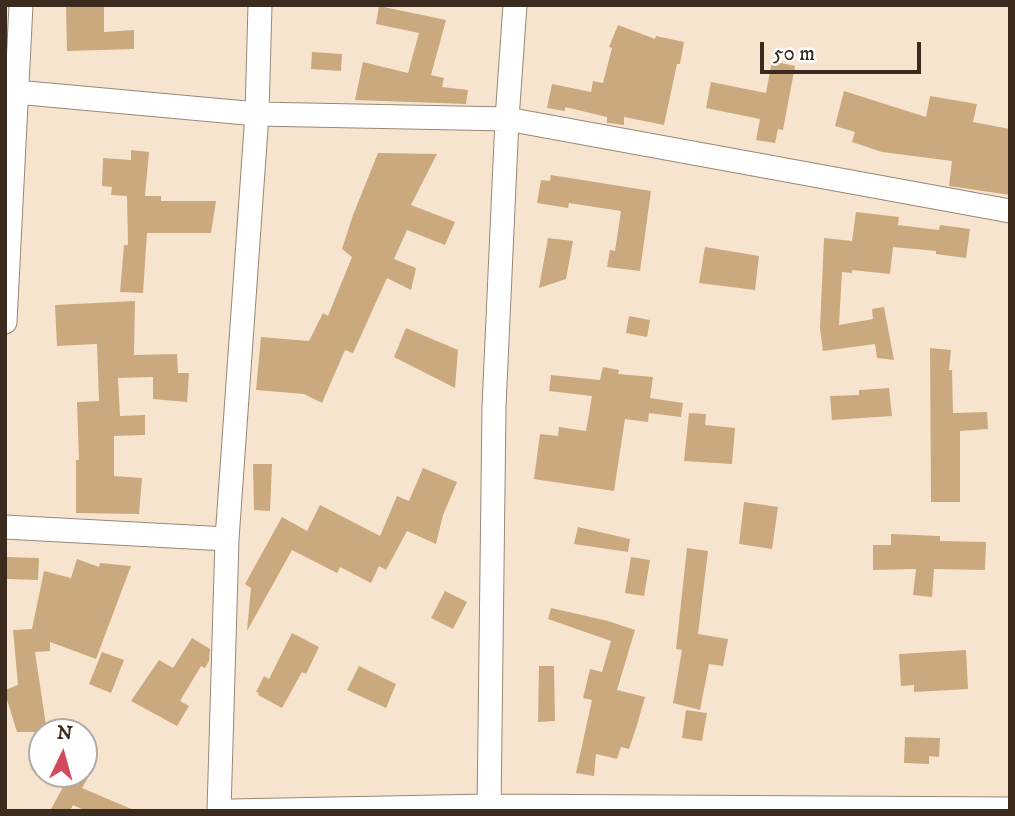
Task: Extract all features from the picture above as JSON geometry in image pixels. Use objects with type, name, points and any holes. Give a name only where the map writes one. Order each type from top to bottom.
[{"type":"street","points":[[5,322],[10,91],[21,5]]},
{"type":"street","points":[[219,811],[227,539],[257,114],[260,5]]},
{"type":"street","points":[[488,808],[494,407],[515,5]]},
{"type":"street","points":[[10,91],[257,114],[507,120],[1010,211]]},
{"type":"street","points":[[5,527],[227,539]]},
{"type":"street","points":[[230,811],[488,808],[1010,809]]},
{"type":"building","points":[[66,5],[104,5],[104,32],[134,30],[134,49],[67,51]]},
{"type":"building","points":[[379,6],[446,20],[431,75],[444,78],[442,87],[468,90],[466,104],[355,100],[363,62],[408,73],[419,33],[376,24]]},
{"type":"building","points":[[618,25],[655,39],[656,36],[684,42],[664,125],[624,117],[624,125],[607,123],[607,117],[565,107],[565,111],[547,108],[552,84],[591,92],[593,81],[603,83],[612,48],[609,47]]},
{"type":"building","points":[[312,52],[342,54],[341,71],[311,69]]},
{"type":"building","points":[[772,61],[795,66],[783,130],[778,129],[775,143],[756,140],[760,119],[706,108],[711,82],[766,93]]},
{"type":"building","points":[[844,91],[926,117],[930,96],[977,104],[973,122],[1010,129],[1010,195],[949,186],[952,161],[882,152],[852,142],[855,132],[835,126]]},
{"type":"building","points":[[131,150],[149,152],[145,196],[161,196],[161,201],[216,201],[211,233],[147,233],[143,293],[120,292],[124,245],[128,245],[127,196],[111,195],[112,187],[102,186],[103,158],[131,160]]},
{"type":"building","points":[[378,153],[437,154],[411,205],[455,222],[445,245],[407,230],[394,259],[416,268],[411,290],[387,278],[353,353],[345,350],[322,403],[304,394],[256,390],[261,337],[309,341],[323,313],[328,316],[352,257],[342,249]]},
{"type":"building","points":[[551,175],[651,191],[640,271],[607,267],[610,250],[615,251],[621,211],[569,203],[568,208],[537,203],[541,180],[550,181]]},
{"type":"building","points":[[856,212],[899,217],[898,225],[939,230],[940,225],[970,229],[966,258],[936,254],[936,251],[893,247],[890,274],[852,270],[852,273],[842,272],[839,325],[873,319],[872,309],[884,307],[894,360],[877,358],[875,344],[823,351],[820,328],[824,238],[852,241]]},
{"type":"building","points":[[548,238],[573,241],[566,279],[539,288]]},
{"type":"building","points":[[705,247],[759,256],[755,290],[699,283]]},
{"type":"building","points":[[135,301],[134,355],[177,354],[178,373],[189,373],[187,402],[153,399],[153,377],[118,378],[120,416],[145,415],[145,435],[114,436],[114,476],[142,478],[139,514],[76,513],[76,460],[79,460],[77,402],[99,401],[97,344],[57,346],[55,305]]},
{"type":"building","points":[[629,316],[650,320],[647,337],[626,333]]},
{"type":"building","points":[[406,328],[458,350],[455,388],[394,357]]},
{"type":"building","points":[[930,348],[951,350],[949,370],[952,370],[953,413],[987,412],[988,429],[960,431],[960,502],[931,502]]},
{"type":"building","points":[[603,367],[619,370],[618,374],[653,377],[650,398],[683,403],[681,417],[649,413],[648,422],[625,419],[614,491],[534,479],[540,434],[558,436],[559,427],[586,431],[592,396],[549,391],[551,375],[600,380]]},
{"type":"building","points":[[889,388],[892,416],[832,420],[830,396],[859,395],[859,390]]},
{"type":"building","points":[[689,413],[706,414],[705,425],[735,428],[732,464],[684,461]]},
{"type":"building","points":[[253,464],[272,464],[270,511],[254,510]]},
{"type":"building","points":[[423,468],[457,482],[443,515],[436,544],[407,531],[386,570],[379,566],[371,583],[340,567],[337,573],[292,550],[247,631],[251,588],[245,584],[282,517],[307,531],[320,505],[380,536],[397,496],[409,501]]},
{"type":"building","points":[[744,502],[778,507],[772,549],[739,544]]},
{"type":"building","points":[[578,527],[630,539],[628,552],[574,544]]},
{"type":"building","points":[[891,534],[940,536],[940,541],[986,542],[985,570],[934,569],[932,597],[913,595],[916,569],[873,570],[873,545],[891,545]]},
{"type":"building","points":[[687,548],[708,551],[698,634],[728,639],[723,666],[709,664],[700,710],[673,703],[682,650],[676,649]]},
{"type":"building","points":[[7,557],[39,558],[38,580],[7,579]]},
{"type":"building","points":[[631,557],[650,560],[644,596],[625,593]]},
{"type":"building","points":[[77,559],[99,567],[100,563],[131,566],[96,659],[50,642],[50,651],[35,652],[45,718],[28,718],[28,732],[17,732],[5,693],[5,690],[18,685],[13,630],[32,629],[44,571],[71,578]]},
{"type":"building","points":[[445,591],[467,602],[453,629],[431,618]]},
{"type":"building","points":[[551,608],[635,630],[617,690],[645,697],[629,749],[621,747],[617,759],[596,754],[594,776],[576,773],[592,700],[583,698],[590,669],[602,672],[611,641],[548,619]]},
{"type":"building","points":[[292,633],[319,647],[306,674],[302,672],[282,708],[256,692],[264,676],[269,679]]},
{"type":"building","points":[[192,638],[210,649],[209,661],[205,668],[201,666],[180,701],[189,706],[177,726],[131,701],[159,660],[173,668]]},
{"type":"building","points":[[966,650],[968,689],[914,692],[914,685],[901,686],[899,654]]},
{"type":"building","points":[[102,652],[124,660],[111,693],[89,684]]},
{"type":"building","points":[[359,666],[396,684],[386,708],[347,690]]},
{"type":"building","points":[[539,666],[554,666],[555,721],[538,722]]},
{"type":"building","points":[[686,710],[707,713],[702,741],[682,738]]},
{"type":"building","points":[[905,737],[940,738],[939,757],[929,756],[929,764],[904,763]]},
{"type":"building","points":[[62,788],[82,788],[136,811],[86,811],[73,805],[70,811],[50,811]]}]
